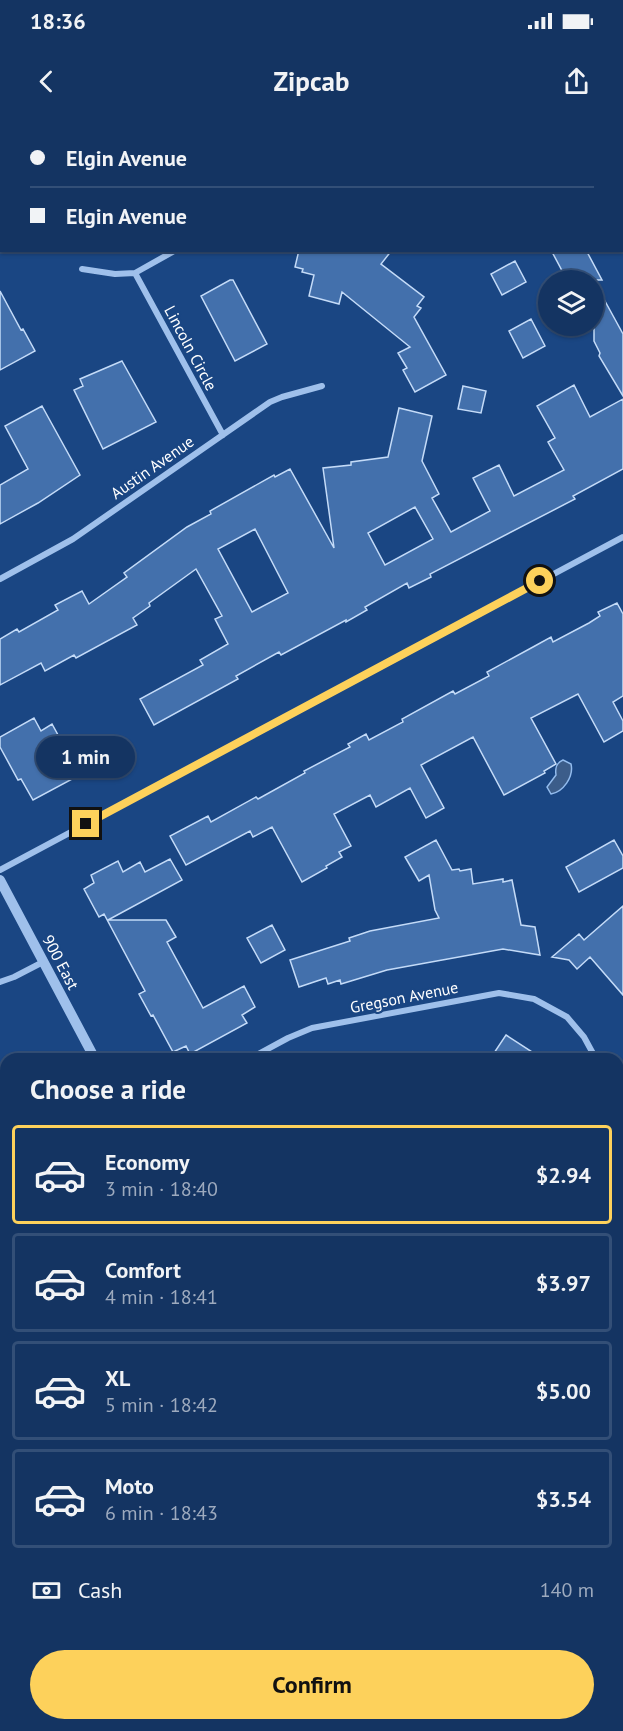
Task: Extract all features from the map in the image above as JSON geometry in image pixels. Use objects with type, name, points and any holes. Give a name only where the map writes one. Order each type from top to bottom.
[{"type":"street","points":[[82,269],[115,274],[135,273],[172,252]]},
{"type":"street","name":"Lincoln Circle","points":[[135,273],[223,435]]},
{"type":"street","name":"Austin Avenue","points":[[0,579],[73,539],[270,402],[322,386]]},
{"type":"street","points":[[0,870],[623,537]]},
{"type":"street","name":"900 East","points":[[0,880],[92,1053]]},
{"type":"street","points":[[0,982],[44,962]]},
{"type":"street","name":"Gregson Avenue","points":[[260,1053],[312,1028],[499,993],[534,999],[567,1017],[584,1037],[593,1053]]},
{"type":"water","points":[[563,760],[571,764],[571,774],[567,783],[560,790],[551,794],[547,787],[556,775],[557,764]]},
{"type":"building","points":[[299,252],[390,252],[381,264],[424,297],[417,306],[421,308],[414,317],[446,375],[415,392],[403,370],[407,368],[398,353],[410,347],[342,292],[339,304],[309,296],[314,275],[302,272],[303,269],[295,267]]},
{"type":"building","points":[[552,252],[587,252],[597,270],[562,270]]},
{"type":"building","points":[[515,261],[526,282],[502,295],[491,274]]},
{"type":"building","points":[[233,280],[267,344],[235,361],[201,296]]},
{"type":"building","points":[[0,291],[35,351],[0,370]]},
{"type":"building","points":[[604,299],[623,334],[623,396],[599,356],[600,353],[594,336],[604,336]]},
{"type":"building","points":[[531,319],[545,346],[523,358],[509,331]]},
{"type":"building","points":[[122,361],[156,422],[103,449],[74,390],[83,386],[80,379]]},
{"type":"building","points":[[574,385],[590,417],[623,399],[623,469],[573,496],[575,499],[430,574],[431,577],[409,588],[407,583],[365,607],[367,610],[346,622],[346,620],[281,655],[279,652],[236,676],[238,679],[154,725],[140,699],[203,665],[200,660],[228,644],[215,619],[222,616],[196,569],[149,603],[150,606],[133,618],[137,625],[76,658],[74,655],[45,671],[41,663],[0,685],[0,639],[17,629],[19,632],[58,610],[55,605],[82,591],[89,604],[127,577],[124,573],[187,527],[211,514],[210,511],[274,475],[275,477],[290,469],[334,548],[323,468],[388,457],[399,408],[432,416],[422,461],[439,494],[432,498],[451,532],[490,511],[473,478],[499,465],[514,496],[564,470],[548,442],[555,438],[537,406]],"holes":[[[415,507],[433,539],[385,565],[368,533]],[[255,529],[288,593],[252,612],[218,549]]]},
{"type":"building","points":[[463,386],[486,391],[481,413],[458,409]]},
{"type":"building","points":[[42,406],[80,475],[38,503],[0,524],[0,485],[28,469],[5,426]]},
{"type":"building","points":[[617,603],[623,614],[623,696],[613,702],[623,721],[623,731],[604,742],[578,694],[531,718],[556,764],[544,771],[545,773],[504,795],[473,737],[421,765],[444,808],[426,818],[410,788],[376,807],[370,795],[334,814],[351,846],[339,852],[342,857],[302,882],[272,827],[253,837],[250,831],[186,865],[170,836],[208,816],[211,822],[256,797],[258,799],[350,747],[348,744],[366,734],[369,740],[453,691],[455,694],[489,676],[487,672],[551,637],[553,642],[589,623],[600,616],[598,612]]},
{"type":"building","points":[[34,718],[41,731],[52,724],[68,753],[80,747],[91,769],[33,800],[21,779],[18,780],[0,747],[0,737]]},
{"type":"building","points":[[436,840],[452,870],[471,869],[473,884],[503,879],[503,882],[512,880],[521,925],[535,927],[540,955],[503,949],[387,970],[341,984],[340,980],[328,984],[326,978],[299,987],[290,960],[350,941],[349,938],[370,931],[439,918],[435,910],[429,875],[419,881],[405,857]]},
{"type":"building","points":[[614,840],[623,856],[623,868],[579,892],[566,867]]},
{"type":"building","points":[[170,859],[182,880],[108,920],[166,920],[176,937],[167,942],[203,1008],[244,986],[255,1007],[242,1015],[247,1023],[192,1053],[186,1046],[173,1052],[139,994],[145,991],[104,914],[99,917],[84,889],[94,883],[91,875],[118,861],[123,872],[140,862],[145,872]]},
{"type":"building","points":[[623,906],[623,995],[590,957],[577,969],[569,960],[552,957],[579,934],[584,940]]},
{"type":"building","points":[[272,925],[285,950],[261,963],[247,938]]},
{"type":"building","points":[[506,1035],[534,1053],[494,1053]]},
{"type":"route","points":[[86,824],[540,581]]}]
